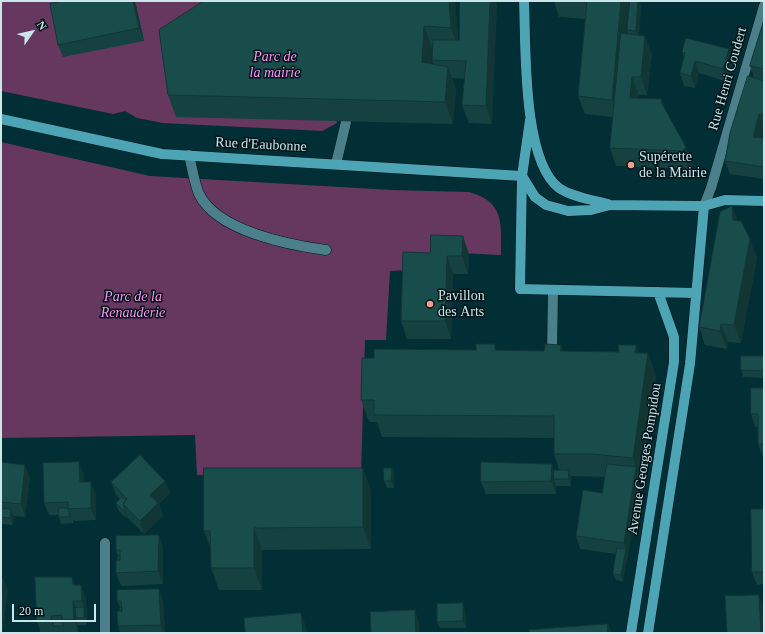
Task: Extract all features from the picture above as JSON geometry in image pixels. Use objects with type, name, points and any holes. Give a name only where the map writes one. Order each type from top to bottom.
[{"type":"main road","points":[[524,1],[530,120],[522,176],[520,289],[696,293]]},
{"type":"main road","name":"Rue d'Eaubonne","points":[[1,119],[162,154],[522,176]]},
{"type":"main road","points":[[530,120],[544,168],[554,183],[560,189],[570,193],[610,205]]},
{"type":"main road","points":[[522,176],[535,197],[546,205],[558,210],[579,211],[610,205],[704,206],[725,200],[764,201]]},
{"type":"main road","points":[[648,633],[690,364],[704,206]]},
{"type":"main road","name":"Avenue Georges Pompidou","points":[[631,633],[674,362],[674,337],[658,292]]},
{"type":"street","name":"Rue Henri Coudert","points":[[704,206],[711,188],[764,6]]},
{"type":"street","points":[[336,164],[346,122]]},
{"type":"street","points":[[189,155],[199,193],[212,211],[244,230],[285,244],[326,250]]},
{"type":"street","points":[[552,354],[553,290]]},
{"type":"street","points":[[105,543],[105,633]]},
{"type":"green space","name":"Parc de la mairie","points":[[1,1],[402,1],[334,92],[337,123],[322,131],[163,123],[137,118],[125,111],[113,114],[1,91]]},
{"type":"green space","name":"Parc de la Renauderie","points":[[1,142],[150,176],[392,190],[469,192],[481,196],[495,208],[500,224],[501,255],[438,252],[410,270],[390,271],[386,340],[365,340],[361,474],[197,475],[195,435],[1,438]]},
{"type":"building","points":[[63,1],[133,1],[139,28],[58,45],[50,4]]},
{"type":"building","points":[[204,1],[449,1],[451,28],[424,26],[422,62],[448,67],[445,102],[168,95],[159,30]]},
{"type":"building","points":[[460,1],[490,1],[486,106],[462,105],[466,61],[432,60],[433,40],[459,40]]},
{"type":"building","points":[[577,1],[621,1],[612,100],[578,96],[587,2]]},
{"type":"building","points":[[630,1],[638,1],[636,31],[627,30]]},
{"type":"building","points":[[764,20],[764,69],[750,66]]},
{"type":"building","points":[[621,33],[645,36],[641,77],[632,77],[630,98],[662,99],[661,102],[686,147],[682,151],[610,148]]},
{"type":"building","points":[[686,38],[729,49],[723,69],[695,61],[691,76],[680,73],[685,53],[682,52]]},
{"type":"building","points":[[748,76],[764,81],[764,115],[759,114],[753,137],[764,138],[764,167],[725,161],[730,133]]},
{"type":"building","points":[[732,206],[733,220],[741,221],[750,239],[734,325],[721,324],[720,331],[699,327],[720,212]]},
{"type":"building","points":[[431,235],[463,236],[462,256],[447,256],[445,321],[401,321],[403,252],[430,253]]},
{"type":"building","points":[[476,344],[495,344],[495,350],[544,351],[545,344],[561,345],[560,351],[619,352],[618,345],[636,345],[635,353],[648,353],[633,458],[592,454],[554,454],[554,416],[374,415],[374,400],[361,400],[362,358],[374,358],[374,349],[476,350]]},
{"type":"building","points":[[741,356],[764,356],[764,371],[741,370]]},
{"type":"building","points":[[751,388],[764,388],[764,444],[758,444],[758,414],[751,414]]},
{"type":"building","points":[[140,455],[165,481],[150,495],[158,503],[140,521],[123,504],[127,499],[111,482]]},
{"type":"building","points":[[1,462],[25,465],[21,504],[1,502]]},
{"type":"building","points":[[79,462],[80,482],[91,482],[91,508],[68,509],[68,502],[44,503],[43,463]]},
{"type":"building","points":[[481,462],[552,464],[551,481],[481,482]]},
{"type":"building","points":[[607,464],[636,467],[624,543],[576,536],[583,490],[602,493]]},
{"type":"building","points":[[204,468],[363,468],[363,527],[254,528],[254,568],[211,568],[210,531],[204,531]]},
{"type":"building","points":[[384,468],[392,468],[391,481],[384,481]]},
{"type":"building","points":[[554,470],[568,470],[569,479],[554,479]]},
{"type":"building","points":[[122,497],[126,501],[123,504],[124,511],[116,503]]},
{"type":"building","points":[[1,508],[11,509],[10,518],[1,517]]},
{"type":"building","points":[[59,508],[68,508],[70,517],[59,517]]},
{"type":"building","points":[[751,509],[764,509],[764,572],[752,572]]},
{"type":"building","points":[[159,535],[158,571],[116,573],[116,560],[120,560],[120,550],[116,550],[116,536]]},
{"type":"building","points":[[617,548],[626,549],[621,575],[613,574]]},
{"type":"building","points":[[35,577],[72,577],[73,585],[81,585],[82,601],[73,601],[74,619],[62,620],[62,615],[51,616],[51,620],[37,621]]},
{"type":"building","points":[[1,578],[3,578],[1,596]]},
{"type":"building","points":[[159,589],[161,625],[118,626],[117,611],[122,611],[121,601],[117,601],[117,590]]},
{"type":"building","points":[[759,595],[761,633],[727,633],[725,596]]},
{"type":"building","points":[[463,603],[463,621],[437,622],[437,604]]},
{"type":"building","points":[[84,607],[84,618],[76,618],[75,608]]},
{"type":"building","points":[[415,610],[416,633],[371,633],[370,612]]},
{"type":"building","points":[[301,613],[303,633],[245,633],[244,618]]},
{"type":"building","points":[[62,621],[64,626],[53,626],[53,622]]},
{"type":"building","points":[[608,624],[607,633],[530,633],[529,630]]},
{"type":"place","name":"Supérette de la Mairie","points":[[631,165]]},
{"type":"place","name":"Pavillon des Arts","points":[[430,304]]}]
